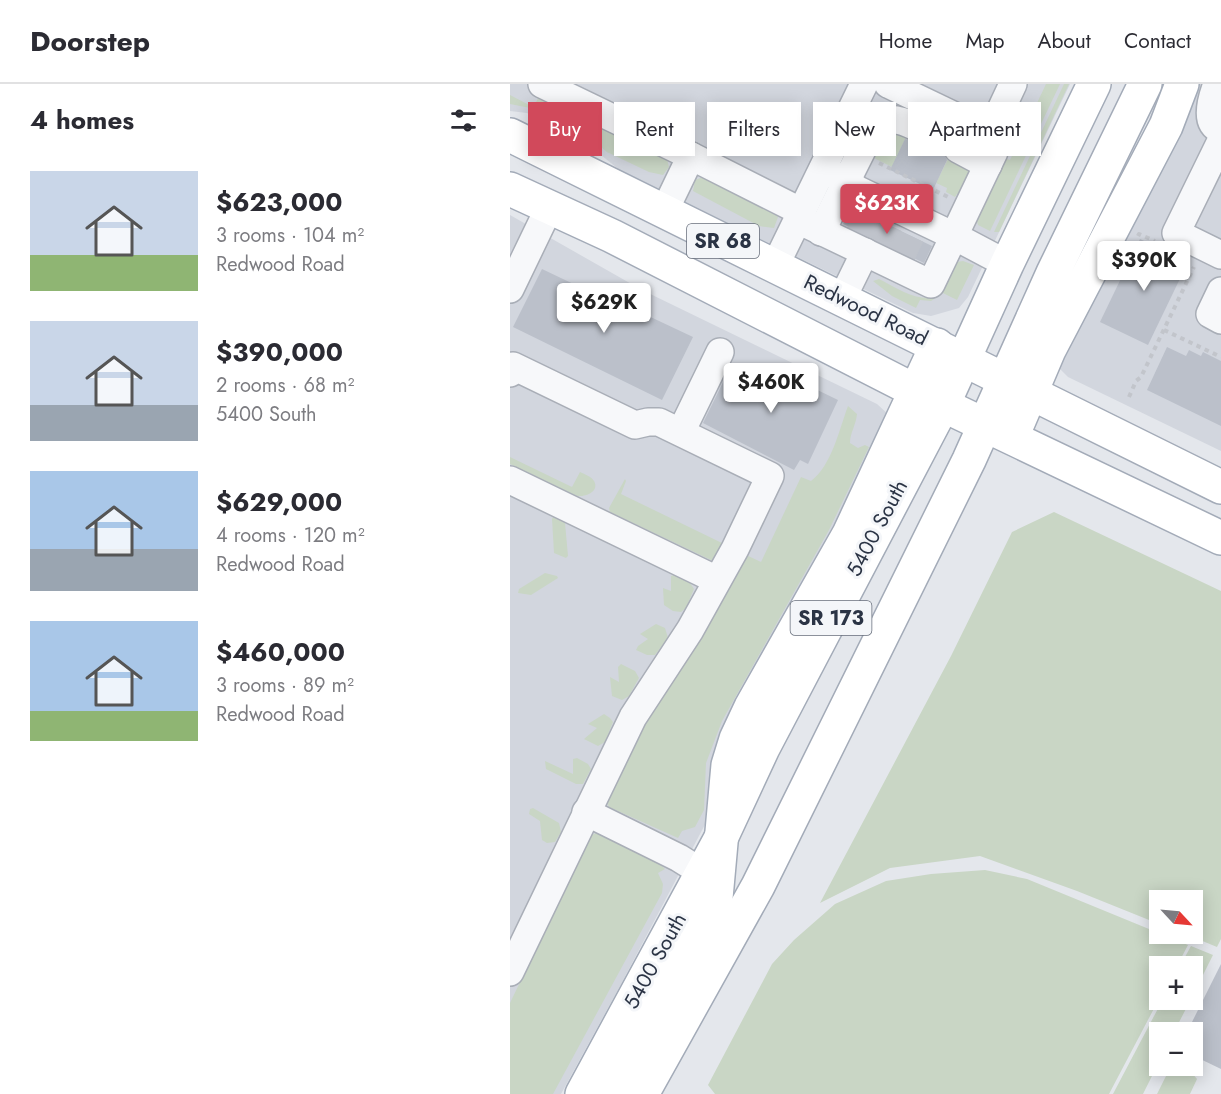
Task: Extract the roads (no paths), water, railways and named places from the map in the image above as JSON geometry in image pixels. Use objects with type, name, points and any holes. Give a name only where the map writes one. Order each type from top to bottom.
[{"type":"main road","points":[[612,1094],[716,898],[728,765],[736,739],[849,534],[930,397],[951,352],[1007,264],[1094,84]]},
{"type":"main road","name":"SR 173","points":[[642,1094],[758,886],[960,478],[999,431],[1018,385],[1053,273],[1145,84]]},
{"type":"main road","points":[[1018,385],[1049,350],[1166,126],[1182,84]]},
{"type":"main road","name":"Redwood Road","points":[[510,135],[1221,487]]},
{"type":"main road","name":"SR 68","points":[[510,189],[612,237],[930,397],[1221,538]]},
{"type":"main road","name":"5400 South","points":[[582,1094],[723,834]]},
{"type":"lane","points":[[543,84],[614,119]]},
{"type":"lane","points":[[807,221],[822,169],[864,84]]},
{"type":"lane","points":[[888,84],[925,102]]},
{"type":"lane","points":[[1005,102],[1013,84]]},
{"type":"lane","points":[[1218,84],[1211,102],[1211,109],[1212,120],[1216,128],[1221,130]]},
{"type":"lane","points":[[775,266],[807,221],[846,181],[877,124],[889,119],[908,124]]},
{"type":"lane","points":[[1209,258],[1176,234],[1221,141]]},
{"type":"lane","points":[[664,212],[691,156],[807,221],[884,235],[954,236],[1007,264]]},
{"type":"lane","points":[[971,156],[988,165]]},
{"type":"lane","points":[[822,169],[858,190],[884,235],[931,284],[992,156]]},
{"type":"lane","points":[[510,289],[549,208]]},
{"type":"lane","points":[[842,298],[884,235]]},
{"type":"lane","points":[[1221,291],[1210,314],[1221,320]]},
{"type":"lane","points":[[681,432],[720,352]]},
{"type":"lane","points":[[510,373],[513,366],[635,425],[659,422],[770,476],[735,549],[690,630],[641,702],[510,972]]},
{"type":"lane","points":[[510,480],[717,580]]},
{"type":"lane","points":[[586,812],[679,858],[703,873]]},
{"type":"tunnel","points":[[859,234],[868,215]]},
{"type":"tunnel","points":[[880,244],[889,225]]},
{"type":"tunnel","points":[[902,255],[911,236]]}]
